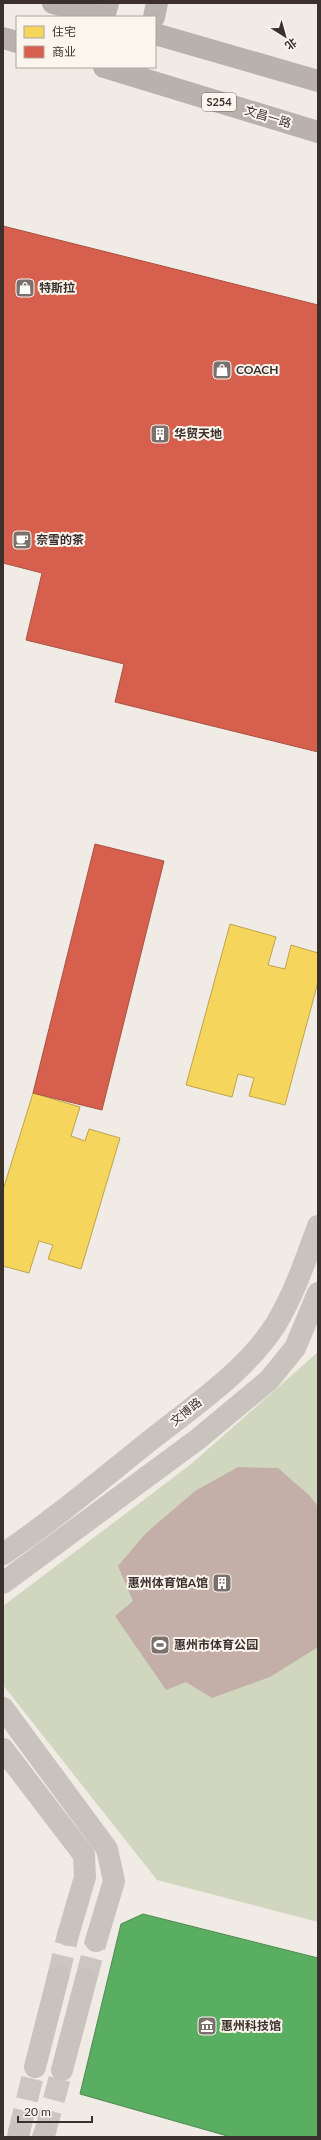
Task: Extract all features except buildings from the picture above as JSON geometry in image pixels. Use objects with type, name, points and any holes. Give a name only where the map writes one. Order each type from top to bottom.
[{"type":"main road","points":[[53,3],[98,16]]},
{"type":"main road","points":[[156,34],[318,81]]},
{"type":"main road","points":[[3,38],[16,42]]},
{"type":"main road","name":"文昌一路","points":[[117,68],[318,132]]},
{"type":"street","points":[[102,16],[108,3]]},
{"type":"street","points":[[154,16],[157,3]]},
{"type":"street","name":"文博路","points":[[3,1554],[37,1531],[215,1389],[247,1359],[275,1324],[300,1276],[318,1226]]},
{"type":"street","points":[[3,1583],[198,1439],[270,1380],[295,1348],[318,1293]]},
{"type":"street","points":[[3,1708],[107,1849],[114,1881],[96,1941]]},
{"type":"street","points":[[3,1749],[84,1855],[85,1877],[68,1935]]},
{"type":"street","points":[[35,2066],[58,1977]]},
{"type":"street","points":[[62,2070],[86,1979]]},
{"type":"green space","name":"惠州市体育公园","points":[[318,1352],[318,1922],[157,1880],[3,1685],[3,1606],[190,1465]]},
{"type":"tunnel","points":[[58,1977],[68,1935]]},
{"type":"tunnel","points":[[86,1979],[96,1941]]},
{"type":"tunnel","points":[[19,2132],[35,2067]]},
{"type":"tunnel","points":[[45,2132],[62,2070]]},
{"type":"place","name":"特斯拉","points":[[25,288]]},
{"type":"place","name":"COACH","points":[[222,370]]},
{"type":"place","name":"华贸天地","points":[[160,434]]},
{"type":"place","name":"奈雪的茶","points":[[22,540]]},
{"type":"place","name":"惠州体育馆A馆","points":[[222,1583]]},
{"type":"place","name":"惠州市体育公园","points":[[160,1645]]},
{"type":"place","name":"惠州科技馆","points":[[207,2026]]}]
